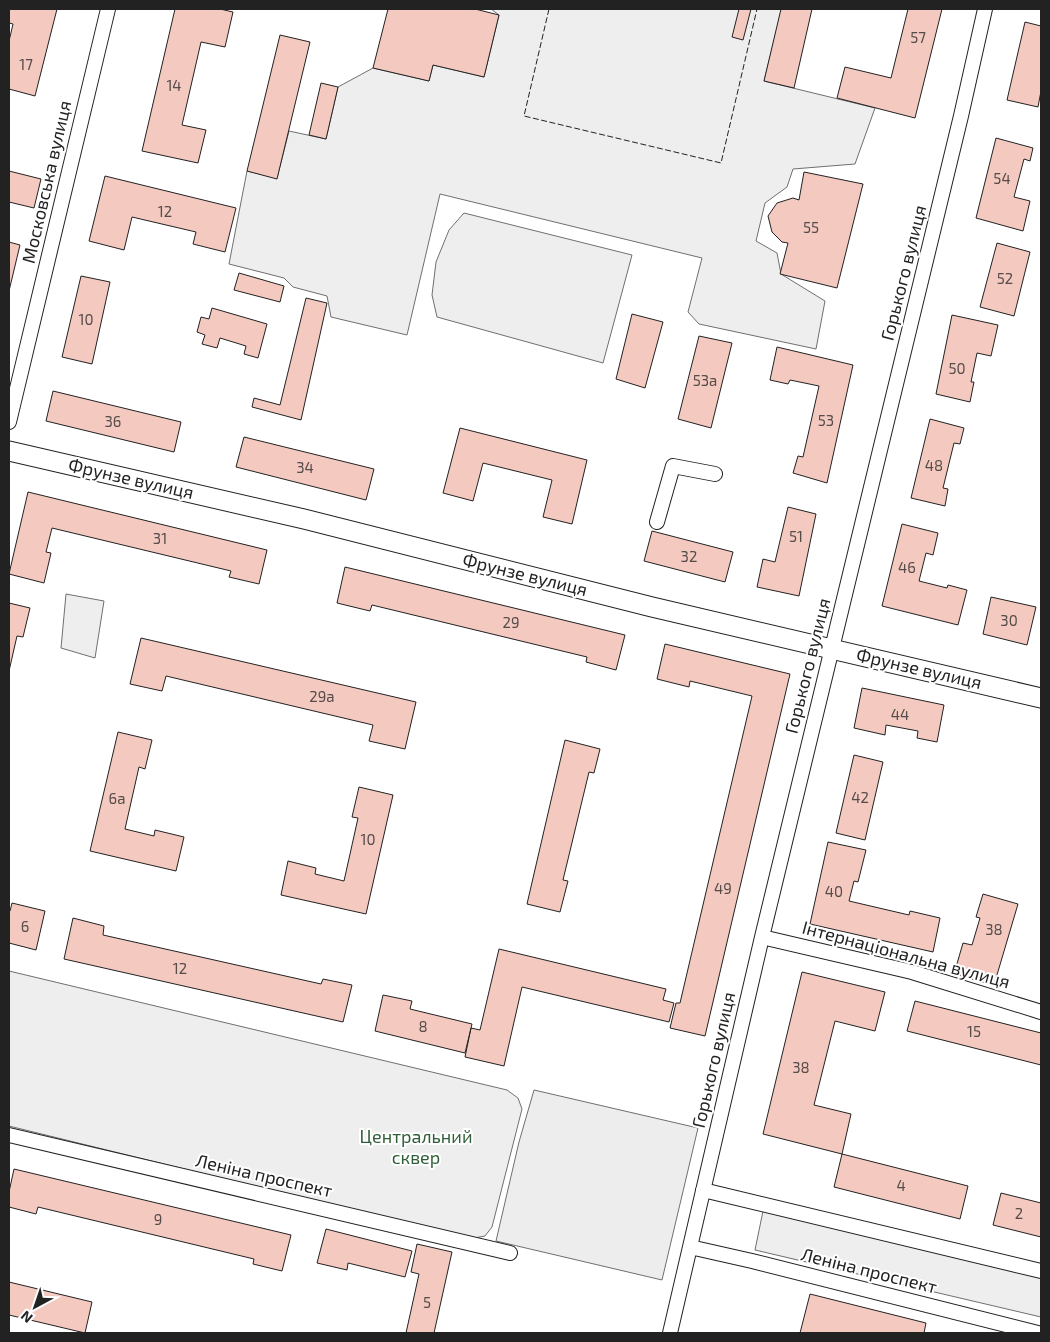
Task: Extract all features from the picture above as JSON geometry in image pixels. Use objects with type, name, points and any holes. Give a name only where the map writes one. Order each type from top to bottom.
[{"type":"street","name":"Московська вулиця","points":[[9,422],[108,9]]},
{"type":"street","name":"Горького вулиця","points":[[670,1333],[762,937],[985,9]]},
{"type":"street","name":"Фрунзе вулиця","points":[[9,451],[304,519],[643,605],[1041,698]]},
{"type":"street","points":[[657,522],[672,466],[715,474]]},
{"type":"street","name":"Інтернаціональна вулиця","points":[[762,937],[912,972],[1041,1012]]},
{"type":"street","name":"Леніна проспект","points":[[9,1135],[510,1253]]},
{"type":"street","points":[[703,1190],[1041,1271]]},
{"type":"street","name":"Леніна проспект","points":[[690,1247],[762,1263],[1038,1333]]},
{"type":"green space","points":[[491,9],[782,9],[764,81],[875,108],[855,164],[793,169],[787,187],[765,203],[756,241],[777,253],[781,274],[825,301],[816,349],[699,324],[688,312],[702,258],[440,194],[407,335],[331,317],[327,296],[293,287],[284,278],[229,264],[247,171],[277,178],[289,131],[326,139],[338,87],[373,68],[429,81],[433,65],[484,77],[499,15]]},
{"type":"green space","points":[[464,213],[632,255],[603,363],[437,317],[432,295],[436,262],[449,230]]},
{"type":"green space","points":[[66,594],[104,601],[95,658],[61,648]]},
{"type":"green space","name":"Центральний сквер","points":[[9,971],[507,1090],[518,1098],[522,1109],[492,1227],[485,1236],[469,1239],[9,1126]]},
{"type":"green space","points":[[763,1211],[1041,1278],[1041,1317],[755,1250]]},
{"type":"shaded area","points":[[534,1090],[698,1128],[662,1280],[496,1241],[519,1142]]},
{"type":"building","points":[[9,9],[57,9],[35,96],[9,89],[9,41],[13,24],[9,23]]},
{"type":"building","points":[[175,9],[220,9],[233,12],[225,47],[201,42],[182,125],[206,130],[198,163],[142,151]]},
{"type":"building","points":[[388,9],[475,9],[499,15],[484,77],[433,65],[429,81],[373,68]]},
{"type":"building","points":[[739,9],[751,9],[743,40],[732,37]]},
{"type":"building","points":[[781,9],[812,9],[794,88],[764,81]]},
{"type":"building","points":[[908,9],[942,9],[915,118],[837,98],[845,67],[891,78]]},
{"type":"building","points":[[1025,22],[1041,26],[1041,91],[1038,107],[1007,100]]},
{"type":"building","points":[[280,35],[310,42],[277,179],[247,171]]},
{"type":"building","points":[[321,83],[338,87],[326,139],[309,135]]},
{"type":"building","points":[[996,138],[1033,148],[1030,161],[1024,159],[1014,197],[1030,201],[1023,231],[976,218]]},
{"type":"building","points":[[9,171],[41,179],[34,208],[9,202]]},
{"type":"building","points":[[804,172],[863,184],[837,288],[780,274],[788,243],[782,242],[772,232],[768,216],[777,203],[793,198],[799,200]]},
{"type":"building","points":[[105,176],[236,208],[225,252],[193,244],[196,232],[132,217],[124,250],[89,241]]},
{"type":"building","points":[[9,242],[20,245],[9,291]]},
{"type":"building","points":[[997,243],[1030,252],[1014,316],[980,307]]},
{"type":"building","points":[[239,273],[284,286],[280,302],[234,290]]},
{"type":"building","points":[[81,276],[110,282],[92,364],[62,357]]},
{"type":"building","points":[[306,298],[327,303],[301,420],[252,407],[254,398],[280,405]]},
{"type":"building","points":[[212,308],[267,324],[258,358],[244,354],[246,346],[220,338],[217,348],[202,344],[205,335],[197,332],[201,317],[209,319]]},
{"type":"building","points":[[632,314],[663,322],[645,388],[616,379]]},
{"type":"building","points":[[952,315],[998,325],[991,356],[977,353],[971,382],[974,382],[970,402],[936,394]]},
{"type":"building","points":[[699,336],[732,343],[711,428],[678,419]]},
{"type":"building","points":[[777,347],[853,365],[827,483],[793,473],[798,456],[803,457],[819,386],[790,380],[788,384],[770,380]]},
{"type":"building","points":[[53,391],[181,422],[174,452],[46,421]]},
{"type":"building","points":[[930,419],[964,428],[960,444],[954,443],[943,488],[948,489],[945,506],[911,498]]},
{"type":"building","points":[[460,428],[587,460],[572,524],[543,517],[552,480],[483,463],[473,501],[443,493]]},
{"type":"building","points":[[244,437],[374,469],[366,500],[236,467]]},
{"type":"building","points":[[28,492],[267,550],[259,584],[229,577],[231,571],[52,528],[46,552],[51,553],[44,583],[9,574]]},
{"type":"building","points":[[788,507],[816,514],[799,596],[757,587],[763,559],[775,562]]},
{"type":"building","points":[[902,524],[938,533],[933,555],[926,553],[919,581],[947,588],[948,585],[967,590],[958,625],[882,606]]},
{"type":"building","points":[[652,531],[733,552],[725,582],[644,561]]},
{"type":"building","points":[[345,567],[625,635],[616,670],[586,662],[587,657],[372,605],[370,611],[337,603]]},
{"type":"building","points":[[991,597],[1036,607],[1027,645],[983,634]]},
{"type":"building","points":[[9,603],[30,608],[23,637],[17,636],[9,671]]},
{"type":"building","points":[[141,638],[416,702],[405,749],[369,741],[373,725],[166,676],[162,691],[130,684]]},
{"type":"building","points":[[665,644],[790,674],[705,1036],[670,1028],[676,1003],[680,1003],[752,696],[690,681],[689,687],[657,679]]},
{"type":"building","points":[[862,688],[944,705],[937,742],[917,738],[918,731],[886,725],[885,735],[854,728]]},
{"type":"building","points":[[118,732],[152,740],[145,769],[139,767],[125,829],[154,836],[155,830],[184,837],[176,871],[90,851]]},
{"type":"building","points":[[565,740],[600,749],[594,773],[589,772],[563,880],[568,881],[560,912],[527,904]]},
{"type":"building","points":[[854,755],[883,762],[865,840],[836,833]]},
{"type":"building","points":[[359,787],[393,795],[366,914],[281,895],[288,861],[316,868],[315,874],[344,881],[358,818],[352,817]]},
{"type":"building","points":[[828,842],[866,850],[858,882],[854,881],[849,901],[909,915],[910,911],[940,918],[933,952],[810,924]]},
{"type":"building","points":[[983,894],[1018,904],[994,985],[954,974],[963,943],[972,945],[980,918],[976,917]]},
{"type":"building","points":[[12,903],[45,911],[36,950],[9,943],[9,910]]},
{"type":"building","points":[[73,918],[104,926],[103,935],[321,984],[323,979],[352,985],[343,1022],[64,959]]},
{"type":"building","points":[[499,949],[666,989],[663,1000],[674,1003],[669,1022],[522,987],[504,1066],[465,1057],[471,1028],[480,1030]]},
{"type":"building","points":[[802,972],[885,992],[875,1031],[835,1021],[814,1105],[851,1114],[842,1154],[763,1134]]},
{"type":"building","points":[[383,995],[412,1001],[410,1009],[472,1024],[465,1053],[375,1031]]},
{"type":"building","points":[[915,1001],[1041,1033],[1041,1065],[907,1031]]},
{"type":"building","points":[[842,1154],[968,1186],[960,1219],[834,1187]]},
{"type":"building","points":[[14,1169],[291,1235],[282,1271],[253,1264],[254,1259],[38,1207],[36,1214],[9,1207],[9,1192]]},
{"type":"building","points":[[1001,1193],[1041,1203],[1041,1237],[993,1225]]},
{"type":"building","points":[[326,1229],[412,1251],[405,1277],[348,1263],[347,1270],[317,1263]]},
{"type":"building","points":[[417,1244],[452,1252],[434,1333],[406,1333],[419,1274],[411,1272]]},
{"type":"building","points":[[9,1282],[92,1302],[85,1333],[9,1315]]},
{"type":"building","points":[[810,1294],[926,1323],[924,1333],[800,1333]]},
{"type":"fence","points":[[549,9],[524,116],[721,163],[757,9]]}]
